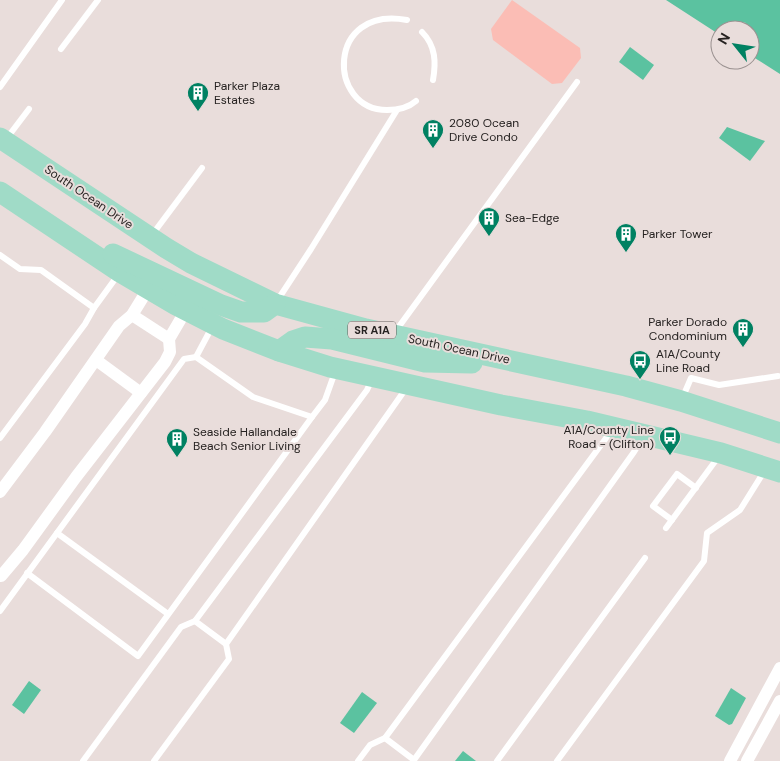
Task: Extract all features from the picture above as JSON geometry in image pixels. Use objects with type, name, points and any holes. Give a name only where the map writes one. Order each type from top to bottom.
[{"type":"main road","name":"South Ocean Drive","points":[[2,140],[190,263],[275,304],[393,335],[533,365],[681,401],[780,434]]},
{"type":"main road","points":[[0,192],[148,289],[214,324],[279,351],[336,368],[501,405],[614,427],[721,453],[774,469]]},
{"type":"main road","points":[[43,221],[221,305],[241,312],[256,313],[264,312],[275,304]]},
{"type":"main road","points":[[279,351],[293,341],[305,337],[332,339],[425,362],[533,365]]},
{"type":"street","points":[[0,492],[119,326],[132,316],[148,289]]},
{"type":"street","points":[[0,576],[23,550],[165,362],[170,352],[169,339],[186,310]]},
{"type":"street","points":[[132,316],[169,339]]},
{"type":"street","points":[[96,360],[141,393]]},
{"type":"street","points":[[730,761],[780,668]]},
{"type":"street","points":[[752,760],[780,700]]},
{"type":"lane","points":[[0,87],[62,0]]},
{"type":"lane","points":[[61,50],[98,0]]},
{"type":"lane","points":[[407,20],[383,18],[368,23],[356,32],[348,44],[344,58],[344,72],[348,85],[357,97],[368,106],[382,110],[397,110],[416,101]]},
{"type":"lane","points":[[422,32],[433,49],[435,65],[432,80]]},
{"type":"lane","points":[[393,335],[577,82]]},
{"type":"lane","points":[[2,140],[29,109]]},
{"type":"lane","points":[[275,304],[311,250],[397,110]]},
{"type":"lane","points":[[150,238],[202,168]]},
{"type":"lane","points":[[0,255],[20,269],[41,270],[94,308]]},
{"type":"lane","points":[[0,438],[86,324],[94,308],[120,272]]},
{"type":"lane","points":[[196,357],[214,324]]},
{"type":"lane","points":[[0,611],[184,359],[196,357],[253,397],[312,417]]},
{"type":"lane","points":[[27,574],[138,656],[326,400],[336,368]]},
{"type":"lane","points":[[83,761],[181,627],[195,621],[368,390],[374,376]]},
{"type":"lane","points":[[681,401],[691,378],[719,385],[778,376]]},
{"type":"lane","points":[[226,644],[410,384]]},
{"type":"lane","points":[[358,761],[370,745],[385,738],[614,427]]},
{"type":"lane","points":[[385,738],[414,761],[634,452],[643,435]]},
{"type":"lane","points":[[666,528],[721,453]]},
{"type":"lane","points":[[557,761],[704,560],[707,533],[740,510],[774,469]]},
{"type":"lane","points":[[672,520],[653,506],[677,474],[696,488]]},
{"type":"lane","points":[[57,533],[168,614]]},
{"type":"lane","points":[[498,761],[645,558]]},
{"type":"lane","points":[[154,761],[229,659],[226,644],[195,621]]},
{"type":"shaded area","points":[[512,0],[580,48],[581,58],[562,83],[552,84],[493,40],[491,29]]},
{"type":"shaded area","points":[[666,0],[780,0],[780,74],[760,61],[760,20],[710,20],[710,29]]},
{"type":"shaded area","points":[[630,47],[654,65],[643,80],[619,62]]},
{"type":"shaded area","points":[[727,127],[765,141],[750,161],[719,138]]},
{"type":"shaded area","points":[[29,681],[41,690],[24,714],[12,705]]},
{"type":"shaded area","points":[[731,688],[746,698],[732,724],[729,725],[715,716]]},
{"type":"shaded area","points":[[362,692],[377,703],[354,733],[340,723]]},
{"type":"shaded area","points":[[463,751],[476,761],[455,761]]},
{"type":"place","name":"Parker Plaza Estates","points":[[198,112]]},
{"type":"place","name":"2080 Ocean Drive Condo","points":[[433,149]]},
{"type":"place","name":"Sea-Edge","points":[[489,237]]},
{"type":"place","name":"Parker Tower","points":[[626,253]]},
{"type":"place","name":"Parker Dorado Condominium","points":[[743,348]]},
{"type":"place","name":"A1A/County Line Road","points":[[640,380]]},
{"type":"place","name":"A1A/County Line Road - (Clifton)","points":[[670,456]]},
{"type":"place","name":"Seaside Hallandale Beach Senior Living","points":[[177,458]]}]
